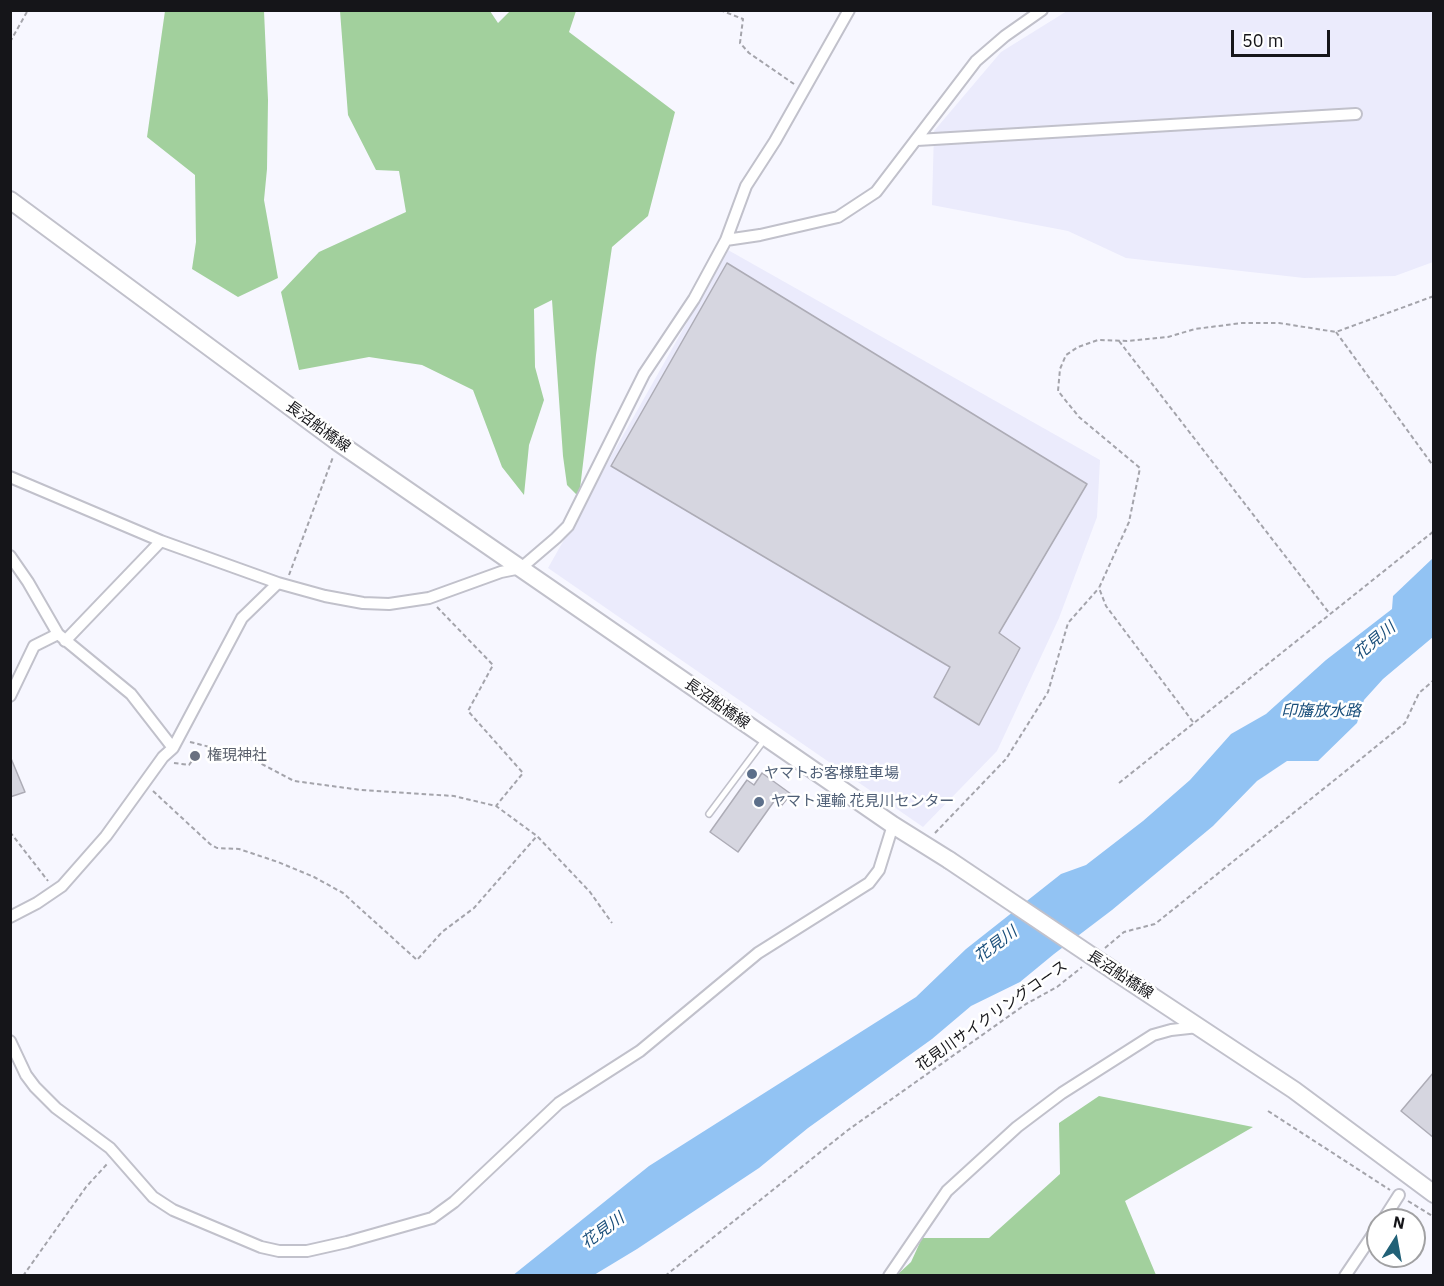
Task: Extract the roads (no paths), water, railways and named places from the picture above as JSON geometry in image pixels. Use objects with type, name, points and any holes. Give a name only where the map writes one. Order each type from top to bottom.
[{"type":"main road","name":"長沼船橋線","points":[[10,200],[339,443],[893,825],[1294,1090],[1434,1194]]},
{"type":"street","points":[[10,477],[161,542],[282,584],[363,603],[389,604],[429,598],[501,572],[521,568],[568,526],[644,374],[694,299],[726,240],[746,186],[775,141],[849,10]]},
{"type":"street","points":[[726,240],[760,235],[838,217],[876,192],[976,61],[1005,36],[1042,10]]},
{"type":"street","points":[[917,140],[1356,114]]},
{"type":"street","points":[[10,696],[33,645],[62,637],[161,542]]},
{"type":"street","points":[[10,556],[62,637],[131,694],[173,748]]},
{"type":"street","points":[[10,917],[37,903],[62,886],[106,836],[144,783],[167,760],[242,618],[282,584]]},
{"type":"street","points":[[10,1041],[26,1075],[35,1087],[56,1108],[116,1155],[153,1197],[174,1210],[261,1247],[279,1251],[307,1251],[432,1218],[454,1202],[559,1103],[640,1051],[758,953],[869,884],[879,870],[893,825]]},
{"type":"street","points":[[889,1275],[947,1191],[1017,1127],[1062,1094],[1153,1035],[1171,1030],[1200,1027]]},
{"type":"street","points":[[1391,1208],[1399,1195]]},
{"type":"street","points":[[1345,1275],[1366,1244]]},
{"type":"lane","points":[[709,814],[766,738]]},
{"type":"water","name":"印旛放水路","points":[[1433,558],[1433,637],[1383,679],[1364,700],[1357,723],[1318,761],[1287,761],[1257,781],[1213,826],[1112,910],[1020,982],[971,1006],[932,1039],[808,1128],[759,1168],[637,1249],[594,1275],[512,1276],[649,1166],[916,997],[966,949],[1061,874],[1086,865],[1143,821],[1190,780],[1231,734],[1266,714],[1326,660],[1392,609],[1393,596]]},
{"type":"place","name":"権現神社","points":[[195,756]]},
{"type":"place","name":"ヤマトお客様駐車場","points":[[752,774]]},
{"type":"place","name":"ヤマト運輸 花見川センター","points":[[759,802]]},
{"type":"water label","name":"花見川","points":[[1375,641]]},
{"type":"water label","name":"花見川","points":[[996,945]]},
{"type":"water label","name":"花見川","points":[[603,1231]]}]
